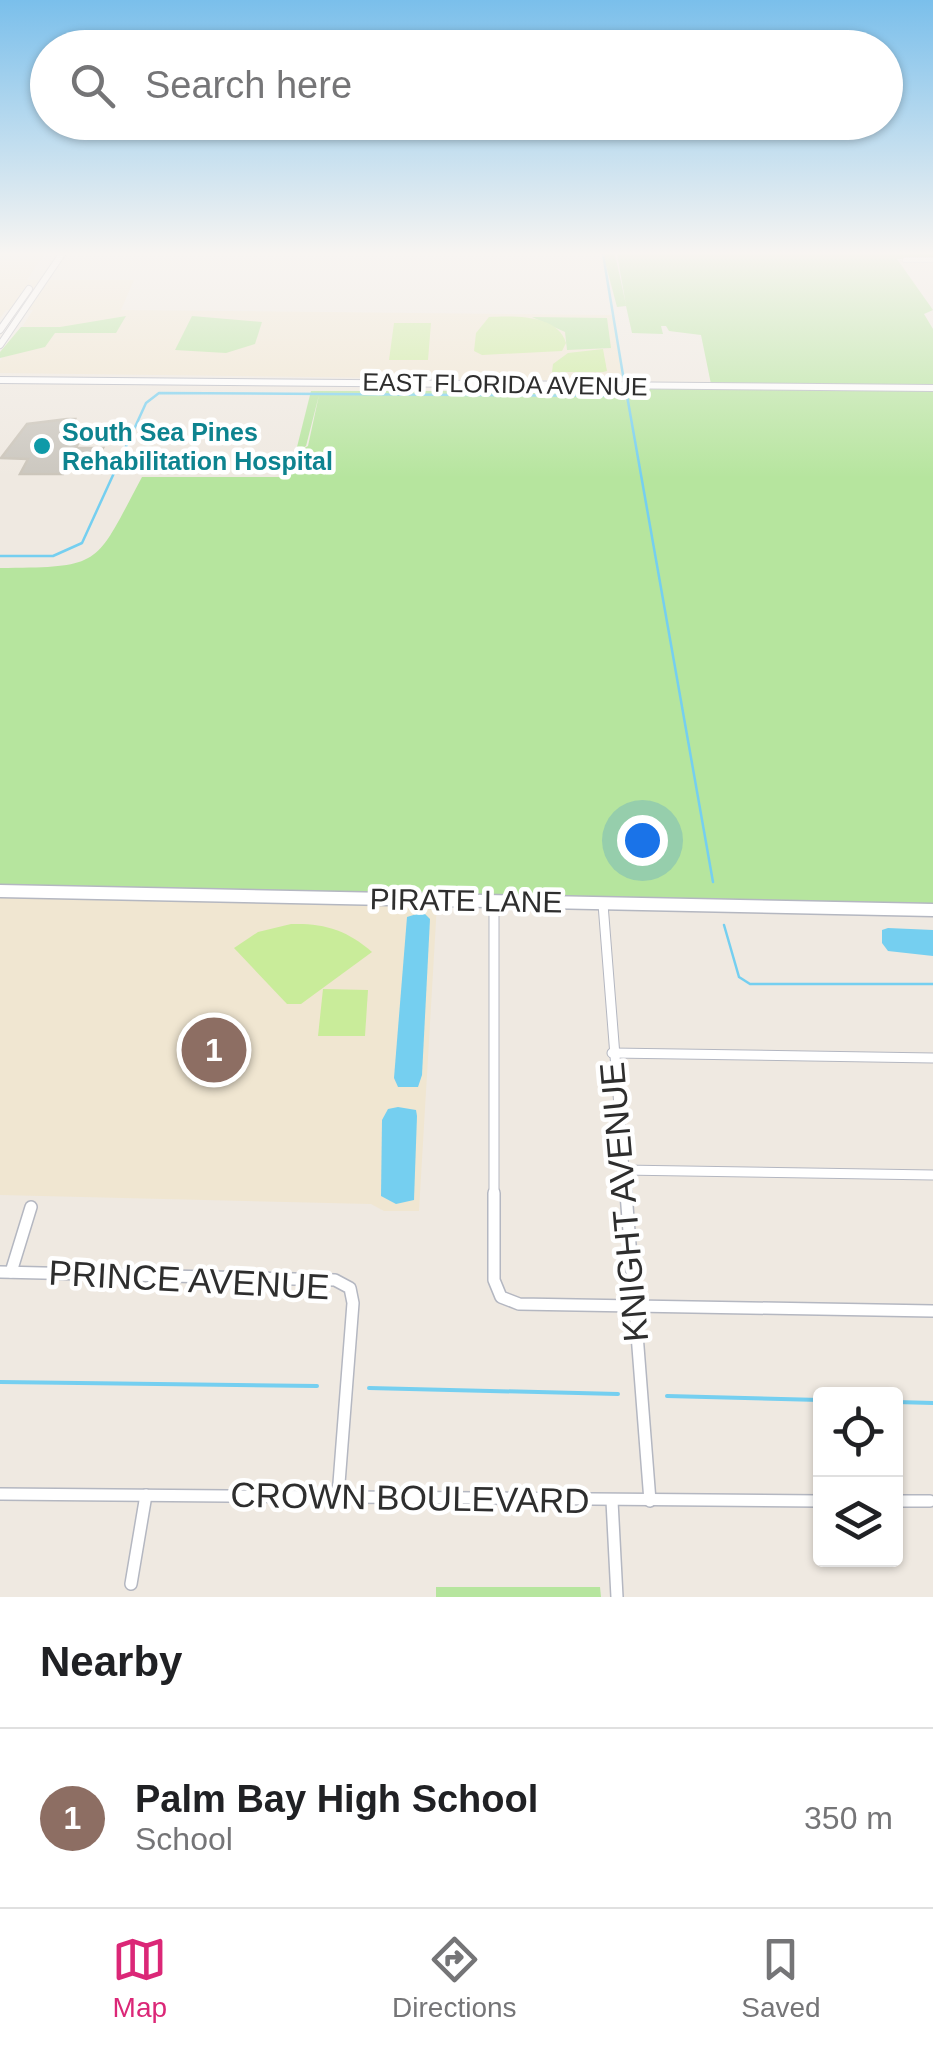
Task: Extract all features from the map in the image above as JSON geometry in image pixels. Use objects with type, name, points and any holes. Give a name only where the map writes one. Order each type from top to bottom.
[{"type":"street","name":"EAST FLORIDA AVENUE","points":[[0,378],[933,388]]},
{"type":"street","name":"PIRATE LANE","points":[[0,891],[933,910]]},
{"type":"street","points":[[494,902],[494,1280],[501,1297],[519,1304],[933,1311]]},
{"type":"street","name":"KNIGHT AVENUE","points":[[603,904],[650,1501]]},
{"type":"street","points":[[612,1053],[933,1058]]},
{"type":"street","points":[[622,1170],[933,1174]]},
{"type":"street","points":[[5,1272],[31,1207]]},
{"type":"street","name":"PRINCE AVENUE","points":[[5,1272],[335,1280],[350,1288],[353,1302],[338,1496]]},
{"type":"street","name":"CROWN BOULEVARD","points":[[0,1494],[813,1501]]},
{"type":"street","points":[[131,1584],[146,1495]]},
{"type":"street","points":[[612,1500],[618,1597]]},
{"type":"street","points":[[903,1501],[930,1501]]},
{"type":"shaded area","points":[[21,329],[616,329],[624,381],[0,373],[0,361]]},
{"type":"shaded area","points":[[0,896],[437,904],[419,1211],[384,1211],[371,1204],[0,1195]]},
{"type":"green space","points":[[20,329],[119,329],[116,333],[55,333],[45,347],[0,358],[0,352]]},
{"type":"green space","points":[[186,329],[260,329],[255,344],[226,353],[175,350]]},
{"type":"green space","points":[[393,329],[431,329],[428,360],[389,360]]},
{"type":"green space","points":[[480,329],[556,329],[566,343],[562,351],[482,355],[474,351]]},
{"type":"green space","points":[[557,329],[608,329],[611,348],[567,350],[565,332]]},
{"type":"green space","points":[[631,329],[662,329],[663,334],[632,333]]},
{"type":"green space","points":[[933,329],[933,910],[0,891],[0,568],[59,566],[92,556],[114,529],[142,477],[287,477],[289,457],[308,446],[319,395],[306,446],[296,451],[311,391],[624,391],[626,402],[625,386],[711,384],[701,335],[669,331]]},
{"type":"green space","points":[[603,349],[607,371],[552,372],[553,364],[568,353]]},
{"type":"green space","points":[[291,924],[334,929],[372,952],[301,1004],[287,1004],[234,948],[258,932]]},
{"type":"green space","points":[[323,989],[368,990],[365,1036],[318,1036]]},
{"type":"green space","points":[[436,1587],[600,1587],[601,1597],[436,1597]]},
{"type":"water","points":[[423,912],[430,919],[422,1075],[418,1087],[398,1087],[394,1078],[407,917]]},
{"type":"water","points":[[882,930],[933,930],[933,956],[888,951],[882,943]]},
{"type":"water","points":[[388,1109],[416,1110],[417,1116],[414,1200],[396,1204],[381,1196],[382,1120]]},
{"type":"building","name":"South Sea Pines Rehabilitation Hospital","points":[[75,419],[66,435],[82,436],[76,448],[103,448],[99,456],[72,456],[63,474],[20,474],[28,459],[1,458],[27,424]]},
{"type":"waterway","points":[[615,329],[624,381]]},
{"type":"waterway","points":[[626,390],[713,882]]},
{"type":"waterway","points":[[0,556],[53,556],[82,543],[146,403],[159,393],[627,396]]},
{"type":"waterway","points":[[724,925],[739,977],[750,984],[933,984]]},
{"type":"waterway","points":[[0,1382],[317,1386]]},
{"type":"waterway","points":[[369,1388],[618,1394]]},
{"type":"waterway","points":[[667,1396],[813,1400]]},
{"type":"waterway","points":[[903,1402],[933,1403]]},
{"type":"place","name":"South Sea Pines Rehabilitation Hospital","points":[[42,446]]},
{"type":"place","name":"Palm Bay High School","points":[[214,1050]]}]
